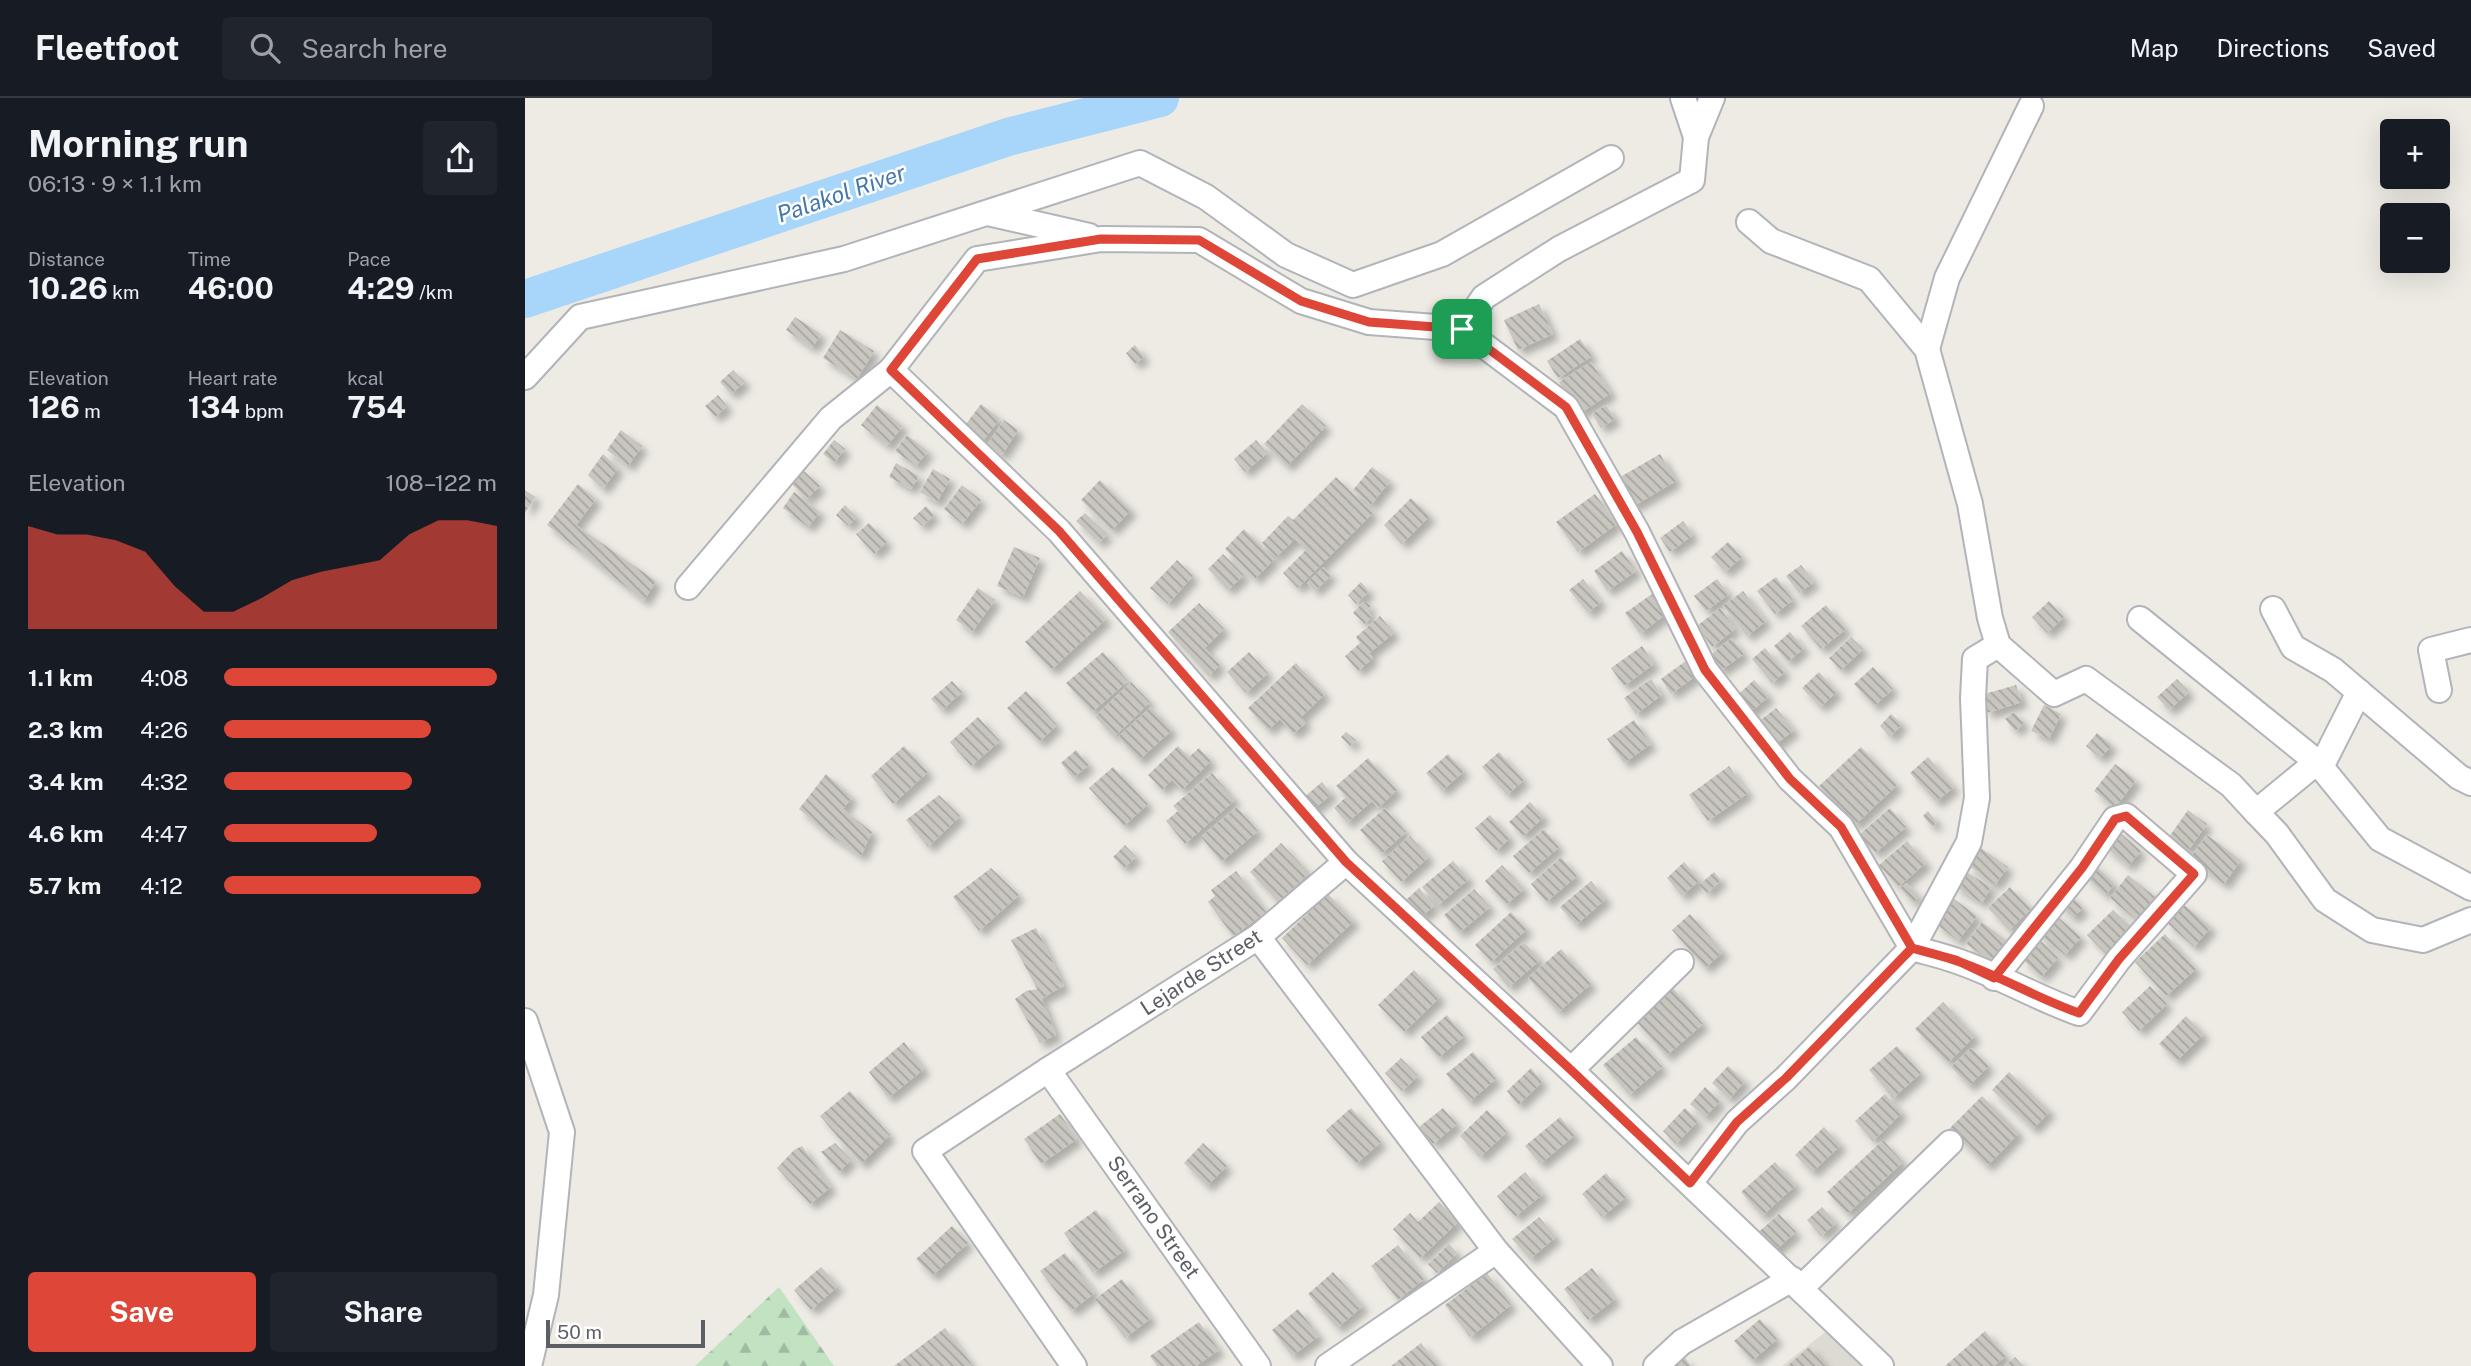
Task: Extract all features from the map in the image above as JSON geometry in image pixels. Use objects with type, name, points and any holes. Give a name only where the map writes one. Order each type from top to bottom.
[{"type":"street","points":[[1683,98],[1696,137]]},
{"type":"street","points":[[1462,329],[1484,297],[1559,249],[1692,180],[1696,137],[1712,98]]},
{"type":"street","points":[[1927,349],[1947,278],[2031,106]]},
{"type":"street","points":[[525,377],[580,317],[844,260],[1140,163],[1206,197],[1286,255],[1353,285],[1442,254],[1611,158]]},
{"type":"street","points":[[987,213],[1101,239]]},
{"type":"street","points":[[1749,222],[1771,241],[1869,279],[1927,349],[1970,504],[1990,618],[1998,645],[2054,694],[2086,679],[2231,785],[2277,834],[2325,900],[2372,930],[2423,940],[2471,920]]},
{"type":"street","points":[[688,587],[831,418],[891,370],[977,259],[1101,239],[1199,240],[1301,301],[1369,322],[1462,329],[1566,407],[1637,532],[1705,670],[1790,779],[1841,827],[1912,948],[1956,960],[1994,978],[2079,1013],[2119,959],[2194,874],[2126,816],[2115,819],[2082,868],[1994,978]]},
{"type":"street","points":[[891,370],[1059,531],[1346,862],[1571,1070],[1881,1366]]},
{"type":"street","points":[[2273,609],[2293,647],[2333,670],[2459,777],[2471,783]]},
{"type":"street","points":[[2140,619],[2319,765],[2380,839],[2471,888]]},
{"type":"street","points":[[2439,690],[2431,650],[2471,640]]},
{"type":"street","points":[[1690,1183],[1737,1122],[1786,1078],[1912,948],[1969,842],[1977,798],[1973,698],[1975,659],[1998,645]]},
{"type":"street","points":[[2256,812],[2319,765],[2359,692]]},
{"type":"street","name":"Lejarde Street","points":[[1073,1366],[925,1151],[1258,937],[1346,862]]},
{"type":"street","points":[[1258,937],[1496,1251],[1600,1366]]},
{"type":"street","points":[[1571,1070],[1681,962]]},
{"type":"street","points":[[525,1021],[562,1132],[546,1296],[529,1366]]},
{"type":"street","name":"Serrano Street","points":[[1048,1070],[1258,1366]]},
{"type":"street","points":[[1655,1366],[1682,1342],[1796,1283],[1950,1143]]},
{"type":"street","points":[[1328,1366],[1496,1251]]},
{"type":"shaded area","points":[[1828,1330],[1866,1366],[1782,1366]]},
{"type":"green space","points":[[779,1287],[834,1366],[695,1366]]},
{"type":"building","points":[[1539,304],[1553,334],[1518,350],[1504,320]]},
{"type":"building","points":[[795,317],[821,334],[812,348],[786,330]]},
{"type":"building","points":[[840,330],[874,351],[857,379],[823,358]]},
{"type":"building","points":[[1580,339],[1592,356],[1558,378],[1547,361]]},
{"type":"building","points":[[1135,345],[1144,357],[1135,364],[1126,353]]},
{"type":"building","points":[[1591,362],[1611,393],[1579,414],[1559,382]]},
{"type":"building","points":[[733,370],[745,382],[731,394],[720,382]]},
{"type":"building","points":[[718,395],[727,406],[715,417],[705,406]]},
{"type":"building","points":[[981,404],[1000,419],[981,443],[963,428]]},
{"type":"building","points":[[1302,404],[1326,426],[1287,466],[1264,444]]},
{"type":"building","points":[[877,405],[903,426],[887,446],[861,425]]},
{"type":"building","points":[[1606,405],[1615,419],[1601,428],[1592,414]]},
{"type":"building","points":[[1004,420],[1018,430],[1002,455],[987,445]]},
{"type":"building","points":[[621,430],[642,446],[628,466],[607,450]]},
{"type":"building","points":[[907,435],[928,451],[916,466],[895,451]]},
{"type":"building","points":[[834,440],[845,449],[834,463],[823,454]]},
{"type":"building","points":[[1256,440],[1267,453],[1245,472],[1234,459]]},
{"type":"building","points":[[603,454],[618,468],[603,489],[588,475]]},
{"type":"building","points":[[1660,454],[1676,481],[1632,507],[1615,480]]},
{"type":"building","points":[[896,463],[919,476],[911,489],[889,477]]},
{"type":"building","points":[[1372,467],[1390,481],[1371,505],[1353,490]]},
{"type":"building","points":[[933,469],[950,479],[937,502],[920,492]]},
{"type":"building","points":[[803,470],[820,486],[807,499],[791,483]]},
{"type":"building","points":[[1336,477],[1373,513],[1298,588],[1283,573],[1306,550],[1295,539],[1276,557],[1262,543],[1288,516],[1293,520]]},
{"type":"building","points":[[1100,480],[1131,510],[1112,530],[1081,500]]},
{"type":"building","points":[[578,484],[596,499],[576,525],[656,581],[644,601],[547,525]]},
{"type":"building","points":[[962,485],[981,500],[962,524],[944,509]]},
{"type":"building","points":[[525,490],[535,497],[525,513]]},
{"type":"building","points":[[794,492],[820,512],[808,527],[783,508]]},
{"type":"building","points":[[1595,494],[1617,524],[1578,552],[1556,522]]},
{"type":"building","points":[[1411,498],[1430,516],[1402,544],[1384,525]]},
{"type":"building","points":[[845,505],[857,517],[848,526],[836,515]]},
{"type":"building","points":[[926,506],[934,515],[922,526],[913,518]]},
{"type":"building","points":[[1085,513],[1107,534],[1099,543],[1076,521]]},
{"type":"building","points":[[1683,521],[1693,535],[1670,552],[1660,538]]},
{"type":"building","points":[[869,523],[887,542],[874,554],[856,534]]},
{"type":"building","points":[[1244,529],[1274,559],[1255,579],[1225,549]]},
{"type":"building","points":[[1728,542],[1742,557],[1725,572],[1711,557]]},
{"type":"building","points":[[1014,547],[1040,558],[1023,597],[997,586]]},
{"type":"building","points":[[1622,551],[1636,571],[1607,591],[1594,571]]},
{"type":"building","points":[[1223,554],[1244,575],[1228,590],[1208,569]]},
{"type":"building","points":[[1177,560],[1193,576],[1168,604],[1150,588]]},
{"type":"building","points":[[1801,565],[1814,582],[1799,593],[1786,576]]},
{"type":"building","points":[[1323,567],[1331,575],[1315,591],[1307,583]]},
{"type":"building","points":[[1776,577],[1793,600],[1775,614],[1757,591]]},
{"type":"building","points":[[1583,579],[1601,602],[1588,613],[1569,590]]},
{"type":"building","points":[[1717,579],[1729,594],[1706,611],[1694,596]]},
{"type":"building","points":[[1361,582],[1369,591],[1356,604],[1348,595]]},
{"type":"building","points":[[978,588],[995,600],[972,632],[956,620]]},
{"type":"building","points":[[1080,591],[1106,619],[1051,670],[1025,642]]},
{"type":"building","points":[[1743,591],[1766,621],[1747,636],[1723,606]]},
{"type":"building","points":[[1652,594],[1666,614],[1640,634],[1625,613]]},
{"type":"building","points":[[1364,601],[1371,606],[1366,611],[1372,616],[1365,624],[1353,613]]},
{"type":"building","points":[[2049,601],[2064,617],[2047,633],[2032,617]]},
{"type":"building","points":[[1199,603],[1224,629],[1205,648],[1220,665],[1209,676],[1168,632]]},
{"type":"building","points":[[1826,605],[1846,629],[1821,649],[1801,626]]},
{"type":"building","points":[[1720,608],[1735,629],[1712,647],[1697,626]]},
{"type":"building","points":[[1380,616],[1394,633],[1369,653],[1373,658],[1358,671],[1345,656],[1360,643],[1356,637]]},
{"type":"building","points":[[1790,632],[1804,648],[1788,662],[1774,646]]},
{"type":"building","points":[[1851,637],[1863,649],[1841,670],[1829,658]]},
{"type":"building","points":[[1732,638],[1744,654],[1720,671],[1709,656]]},
{"type":"building","points":[[1642,646],[1654,664],[1624,686],[1611,668]]},
{"type":"building","points":[[1765,648],[1785,672],[1772,683],[1752,659]]},
{"type":"building","points":[[1103,652],[1128,681],[1092,712],[1066,683]]},
{"type":"building","points":[[1249,652],[1268,673],[1246,693],[1227,672]]},
{"type":"building","points":[[1687,660],[1697,675],[1671,694],[1661,679]]},
{"type":"building","points":[[1296,663],[1325,694],[1301,717],[1306,723],[1293,734],[1280,719],[1268,730],[1248,708]]},
{"type":"building","points":[[1873,667],[1893,689],[1874,706],[1854,684]]},
{"type":"building","points":[[1819,672],[1837,692],[1820,707],[1802,688]]},
{"type":"building","points":[[1651,679],[1662,695],[1636,714],[1624,698]]},
{"type":"building","points":[[2177,679],[2189,692],[2169,710],[2157,697]]},
{"type":"building","points":[[1754,680],[1769,696],[1746,716],[1732,700]]},
{"type":"building","points":[[952,681],[962,692],[942,710],[931,699]]},
{"type":"building","points":[[1131,682],[1150,702],[1114,737],[1095,717]]},
{"type":"building","points":[[2016,685],[2022,702],[1987,713],[1981,695]]},
{"type":"building","points":[[1026,691],[1057,725],[1039,742],[1007,708]]},
{"type":"building","points":[[2044,705],[2061,714],[2049,739],[2031,731]]},
{"type":"building","points":[[1151,707],[1172,730],[1139,760],[1118,737]]},
{"type":"building","points":[[1776,708],[1794,730],[1771,748],[1753,726]]},
{"type":"building","points":[[2014,712],[2024,723],[2015,731],[2005,719]]},
{"type":"building","points":[[1891,714],[1902,724],[1890,737],[1880,726]]},
{"type":"building","points":[[978,717],[1000,741],[971,766],[950,742]]},
{"type":"building","points":[[1634,720],[1651,744],[1624,763],[1607,739]]},
{"type":"building","points":[[1346,732],[1356,740],[1350,746],[1341,737]]},
{"type":"building","points":[[2097,733],[2112,745],[2100,758],[2086,746]]},
{"type":"building","points":[[904,746],[928,772],[893,804],[871,776]]},
{"type":"building","points":[[1178,746],[1189,757],[1199,748],[1211,761],[1182,790],[1172,780],[1162,790],[1148,775]]},
{"type":"building","points":[[1861,747],[1897,785],[1855,825],[1819,786]]},
{"type":"building","points":[[1076,750],[1089,765],[1073,778],[1061,763]]},
{"type":"building","points":[[1499,752],[1524,780],[1507,795],[1482,767]]},
{"type":"building","points":[[1448,754],[1464,771],[1442,791],[1426,773]]},
{"type":"building","points":[[1928,757],[1954,787],[1936,802],[1910,773]]},
{"type":"building","points":[[1368,758],[1397,790],[1378,808],[1372,801],[1347,823],[1334,808],[1346,797],[1336,786]]},
{"type":"building","points":[[2115,764],[2136,780],[2115,808],[2094,791]]},
{"type":"building","points":[[1729,766],[1748,793],[1708,821],[1689,795]]},
{"type":"building","points":[[1113,767],[1148,804],[1124,826],[1089,788]]},
{"type":"building","points":[[1212,773],[1235,800],[1185,844],[1166,821],[1178,811],[1173,806]]},
{"type":"building","points":[[826,774],[852,797],[843,809],[872,832],[861,856],[825,832],[799,809]]},
{"type":"building","points":[[1322,782],[1332,794],[1306,815],[1296,804]]},
{"type":"building","points":[[939,795],[960,816],[928,847],[906,820]]},
{"type":"building","points":[[1530,802],[1544,817],[1523,836],[1509,822]]},
{"type":"building","points":[[1237,807],[1258,831],[1221,862],[1201,837]]},
{"type":"building","points":[[1385,808],[1406,832],[1381,854],[1360,830]]},
{"type":"building","points":[[1890,808],[1906,827],[1875,853],[1859,835]]},
{"type":"building","points":[[2188,810],[2207,824],[2188,851],[2169,837]]},
{"type":"building","points":[[1928,811],[1937,822],[1932,827],[1923,816]]},
{"type":"building","points":[[1490,815],[1510,838],[1496,851],[1475,828]]},
{"type":"building","points":[[1544,829],[1559,847],[1529,873],[1513,856]]},
{"type":"building","points":[[2117,830],[2141,851],[2128,866],[2104,846]]},
{"type":"building","points":[[2207,835],[2241,860],[2224,884],[2189,859]]},
{"type":"building","points":[[1410,836],[1429,857],[1401,882],[1382,861]]},
{"type":"building","points":[[1907,841],[1926,863],[1898,887],[1879,865]]},
{"type":"building","points":[[1281,843],[1309,873],[1278,902],[1250,872]]},
{"type":"building","points":[[1125,845],[1136,857],[1124,868],[1113,857]]},
{"type":"building","points":[[1981,848],[2008,867],[1995,885],[1968,865]]},
{"type":"building","points":[[1561,857],[1577,876],[1546,902],[1531,884]]},
{"type":"building","points":[[1453,861],[1469,879],[1438,905],[1422,887]]},
{"type":"building","points":[[1684,862],[1700,880],[1682,896],[1667,878]]},
{"type":"building","points":[[2093,863],[2115,884],[2105,895],[2083,874]]},
{"type":"building","points":[[1502,865],[1524,889],[1506,905],[1485,881]]},
{"type":"building","points":[[991,868],[1019,895],[979,931],[953,897]]},
{"type":"building","points":[[1963,870],[1991,887],[1982,903],[1954,886]]},
{"type":"building","points":[[1236,871],[1266,912],[1233,936],[1208,902],[1215,896],[1211,890]]},
{"type":"building","points":[[1714,872],[1721,880],[1707,893],[1699,885]]},
{"type":"building","points":[[2128,875],[2155,897],[2136,920],[2110,898]]},
{"type":"building","points":[[1591,881],[1606,899],[1576,925],[1560,907]]},
{"type":"building","points":[[1907,883],[1919,897],[1913,903],[1900,888]]},
{"type":"building","points":[[2010,887],[2031,909],[2009,930],[1988,908]]},
{"type":"building","points":[[1419,888],[1434,906],[1421,917],[1406,900]]},
{"type":"building","points":[[1474,889],[1490,907],[1459,933],[1444,915]]},
{"type":"building","points":[[2068,893],[2083,908],[2073,918],[2058,904]]},
{"type":"building","points":[[1328,894],[1354,921],[1307,965],[1282,938]]},
{"type":"building","points":[[1953,898],[1977,916],[1958,941],[1935,923]]},
{"type":"building","points":[[2182,903],[2211,927],[2194,947],[2166,922]]},
{"type":"building","points":[[2113,910],[2132,929],[2106,954],[2087,935]]},
{"type":"building","points":[[1511,912],[1527,929],[1491,962],[1475,945]]},
{"type":"building","points":[[2052,912],[2081,937],[2065,955],[2034,930]]},
{"type":"building","points":[[1690,914],[1723,952],[1705,968],[1672,930]]},
{"type":"building","points":[[1982,922],[2006,940],[1991,961],[1966,944]]},
{"type":"building","points":[[1036,928],[1064,986],[1042,998],[1011,940]]},
{"type":"building","points":[[2165,934],[2196,969],[2166,996],[2135,962]]},
{"type":"building","points":[[2040,940],[2058,958],[2041,977],[2022,959]]},
{"type":"building","points":[[1524,942],[1540,960],[1509,987],[1493,969]]},
{"type":"building","points":[[1561,949],[1591,984],[1558,1012],[1528,978]]},
{"type":"building","points":[[1414,970],[1440,997],[1404,1032],[1378,1005]]},
{"type":"building","points":[[2150,986],[2167,1004],[2139,1031],[2122,1012]]},
{"type":"building","points":[[1672,987],[1703,1024],[1666,1056],[1634,1019]]},
{"type":"building","points":[[1038,989],[1056,1035],[1040,1043],[1015,999],[1026,991]]},
{"type":"building","points":[[1943,1002],[1975,1036],[1948,1063],[1915,1029]]},
{"type":"building","points":[[1447,1015],[1464,1036],[1438,1058],[1421,1037]]},
{"type":"building","points":[[2186,1016],[2204,1034],[2177,1061],[2159,1044]]},
{"type":"building","points":[[1636,1037],[1662,1067],[1629,1095],[1603,1065]]},
{"type":"building","points":[[904,1042],[924,1069],[888,1098],[869,1072]]},
{"type":"building","points":[[1897,1046],[1921,1073],[1893,1098],[1869,1070]]},
{"type":"building","points":[[1971,1048],[1989,1066],[1969,1086],[1951,1067]]},
{"type":"building","points":[[1473,1052],[1496,1079],[1469,1102],[1446,1074]]},
{"type":"building","points":[[1401,1058],[1418,1076],[1402,1091],[1385,1073]]},
{"type":"building","points":[[1728,1066],[1745,1081],[1729,1099],[1712,1083]]},
{"type":"building","points":[[1531,1068],[1542,1082],[1518,1105],[1507,1091]]},
{"type":"building","points":[[2009,1072],[2050,1111],[2033,1129],[1992,1090]]},
{"type":"building","points":[[1705,1087],[1720,1101],[1705,1117],[1690,1104]]},
{"type":"building","points":[[850,1091],[890,1135],[861,1164],[820,1116]]},
{"type":"building","points":[[1885,1094],[1902,1113],[1873,1141],[1855,1121]]},
{"type":"building","points":[[1982,1096],[2019,1133],[1987,1166],[1949,1129]]},
{"type":"building","points":[[1351,1108],[1381,1142],[1356,1164],[1326,1130]]},
{"type":"building","points":[[1443,1108],[1457,1124],[1433,1144],[1419,1127]]},
{"type":"building","points":[[1685,1108],[1698,1121],[1676,1144],[1663,1131]]},
{"type":"building","points":[[1487,1110],[1507,1132],[1480,1157],[1460,1136]]},
{"type":"building","points":[[1060,1114],[1077,1139],[1041,1164],[1024,1139]]},
{"type":"building","points":[[1560,1117],[1575,1135],[1540,1164],[1525,1146]]},
{"type":"building","points":[[1824,1127],[1841,1145],[1812,1172],[1795,1155]]},
{"type":"building","points":[[1883,1140],[1903,1162],[1847,1214],[1827,1192]]},
{"type":"building","points":[[835,1143],[851,1160],[839,1172],[821,1152]]},
{"type":"building","points":[[1203,1143],[1227,1166],[1207,1186],[1184,1163]]},
{"type":"building","points":[[802,1146],[831,1187],[810,1204],[777,1168],[794,1150]]},
{"type":"building","points":[[1775,1162],[1796,1185],[1762,1216],[1741,1192]]},
{"type":"building","points":[[1525,1172],[1543,1194],[1515,1217],[1497,1196]]},
{"type":"building","points":[[1606,1173],[1626,1197],[1602,1217],[1582,1194]]},
{"type":"building","points":[[1439,1202],[1458,1222],[1420,1258],[1393,1229],[1410,1213],[1418,1222]]},
{"type":"building","points":[[1822,1207],[1836,1223],[1821,1236],[1807,1220]]},
{"type":"building","points":[[1096,1210],[1125,1250],[1093,1273],[1064,1233]]},
{"type":"building","points":[[1779,1214],[1796,1232],[1770,1255],[1754,1236]]},
{"type":"building","points":[[1539,1217],[1556,1237],[1530,1259],[1512,1239]]},
{"type":"building","points":[[952,1226],[968,1243],[932,1276],[916,1259]]},
{"type":"building","points":[[1449,1244],[1457,1253],[1437,1273],[1428,1264]]},
{"type":"building","points":[[1398,1245],[1424,1279],[1398,1300],[1371,1266]]},
{"type":"building","points":[[1065,1253],[1095,1293],[1071,1311],[1040,1271]]},
{"type":"building","points":[[821,1267],[838,1286],[811,1310],[794,1290]]},
{"type":"building","points":[[1592,1268],[1615,1299],[1588,1320],[1564,1289]]},
{"type":"building","points":[[1333,1272],[1363,1306],[1337,1328],[1308,1294]]},
{"type":"building","points":[[1487,1273],[1511,1305],[1470,1337],[1445,1305]]},
{"type":"building","points":[[1122,1279],[1151,1318],[1125,1338],[1095,1299]]},
{"type":"building","points":[[1298,1309],[1319,1336],[1292,1356],[1272,1330]]},
{"type":"building","points":[[1760,1319],[1777,1339],[1752,1361],[1734,1341]]},
{"type":"building","points":[[1199,1322],[1219,1350],[1196,1366],[1157,1366],[1150,1356]]},
{"type":"building","points":[[945,1328],[973,1366],[894,1366]]},
{"type":"building","points":[[1985,1331],[2006,1356],[1994,1366],[1945,1366]]},
{"type":"building","points":[[1421,1343],[1439,1366],[1391,1366]]},
{"type":"building","points":[[1809,1347],[1826,1366],[1787,1366]]},
{"type":"building","points":[[2015,1357],[2023,1366],[2004,1366]]},
{"type":"building","points":[[1685,1358],[1691,1366],[1675,1366]]},
{"type":"waterway","name":"Palakol River","points":[[525,299],[1008,137],[1160,98]]},
{"type":"route","points":[[1462,329],[1369,322],[1301,301],[1199,240],[1101,239],[977,259],[891,370],[1059,531],[1346,862],[1690,1183],[1737,1122],[1786,1078],[1912,948],[1956,960],[1994,978],[2051,1003],[2079,1013],[2119,959],[2194,874],[2126,816],[2115,819],[2082,868],[1994,978],[1956,960],[1912,948],[1841,827],[1790,779],[1705,670],[1637,532],[1566,407],[1462,329]]}]
